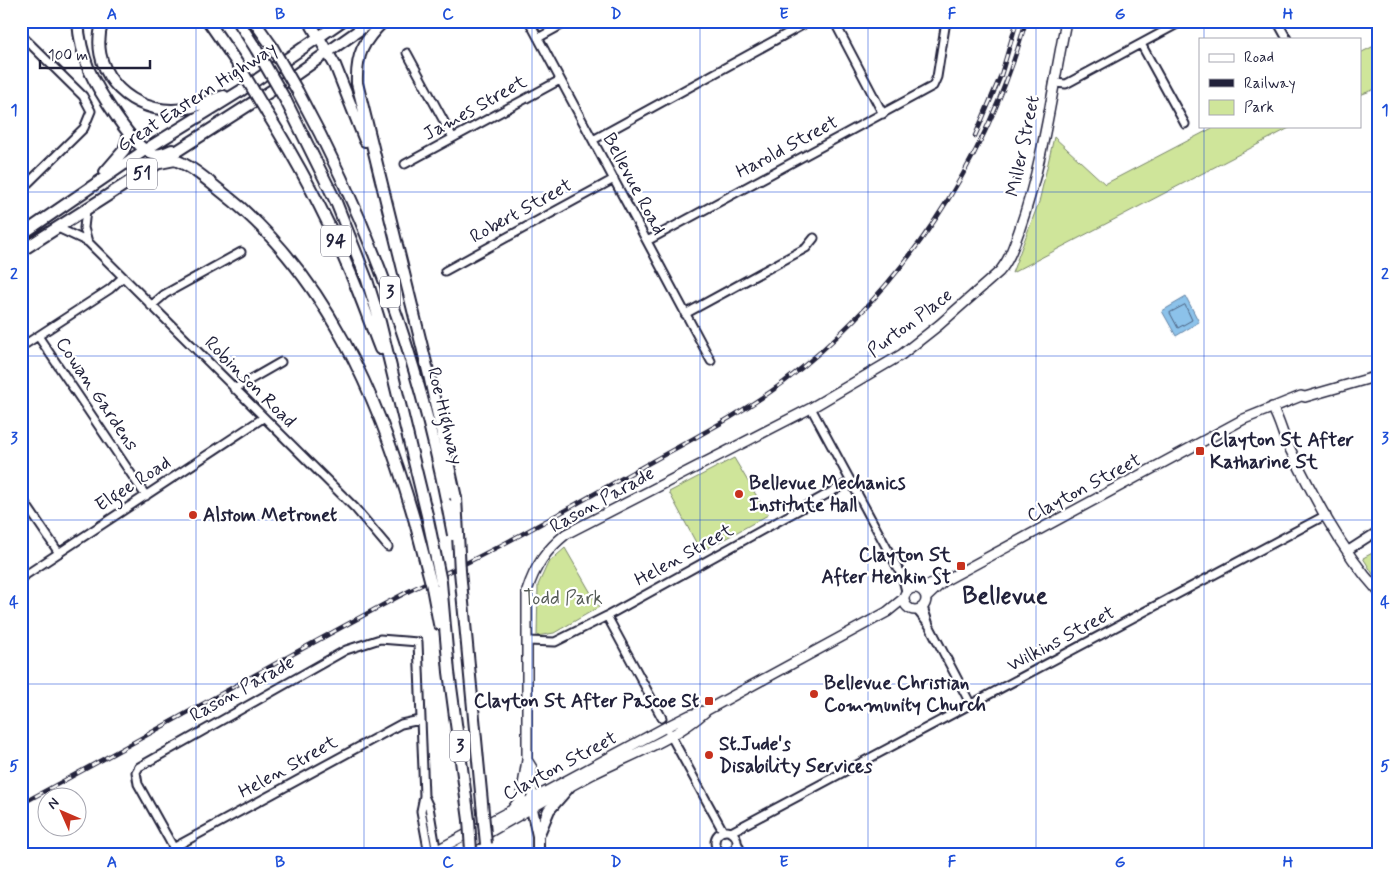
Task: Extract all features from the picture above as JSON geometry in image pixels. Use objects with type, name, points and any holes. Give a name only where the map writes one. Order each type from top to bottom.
[{"type":"highway","points":[[78,21],[78,32],[89,70],[100,91],[129,134],[145,150],[153,154],[161,154],[182,148]]},
{"type":"highway","points":[[104,21],[99,42],[102,63],[114,84],[137,101],[161,109],[189,108],[242,90]]},
{"type":"highway","name":"94","points":[[208,21],[239,66],[289,148],[318,204],[347,263],[391,375]]},
{"type":"highway","name":"3","points":[[238,21],[286,101],[317,160],[354,242],[380,322],[391,375],[427,515],[441,582],[449,672],[471,853]]},
{"type":"highway","name":"Roe Highway","points":[[254,21],[271,45],[298,92],[348,190],[385,279],[426,407],[452,501],[486,849]]},
{"type":"highway","points":[[309,21],[327,51],[355,111],[388,208]]},
{"type":"highway","name":"Great Eastern Highway","points":[[21,235],[145,150],[242,90],[342,21]]},
{"type":"highway","name":"Great Eastern Highway","points":[[21,251],[288,80],[372,21]]},
{"type":"highway","points":[[384,21],[364,45],[356,68],[360,98],[431,384],[452,501]]},
{"type":"highway","points":[[76,197],[114,162],[128,143],[129,134]]},
{"type":"highway","points":[[160,163],[175,160],[182,163],[224,193],[265,231],[298,268],[340,335],[374,404],[396,458],[432,587],[449,672]]},
{"type":"highway","points":[[538,836],[549,810],[570,787]]},
{"type":"highway","points":[[532,804],[538,836],[538,854]]},
{"type":"main road","name":"Miller Street","points":[[999,272],[1006,263],[1014,246],[1033,192],[1066,21]]},
{"type":"main road","name":"Purton Place","points":[[811,408],[901,355],[939,325],[999,272]]},
{"type":"main road","name":"Clayton Street","points":[[922,605],[944,582],[1238,424],[1300,396],[1305,397],[1378,376]]},
{"type":"main road","name":"Rason Parade","points":[[510,812],[521,798],[528,760],[527,591],[534,570],[543,555],[566,534],[811,408]]},
{"type":"main road","points":[[1271,410],[1347,551],[1378,591]]},
{"type":"main road","name":"Clayton Street","points":[[433,853],[510,812],[570,787],[667,738],[707,710],[887,612],[898,611],[910,595],[937,582],[944,582]]},
{"type":"main road","points":[[910,595],[922,605]]},
{"type":"main road","points":[[910,595],[922,605]]},
{"type":"main road","name":"Clayton Street","points":[[451,854],[532,804],[666,727],[690,715],[707,710]]},
{"type":"main road","name":"Rason Parade","points":[[528,760],[532,768],[532,804]]},
{"type":"street","name":"Bellevue Road","points":[[529,21],[711,362]]},
{"type":"street","points":[[538,38],[569,21]]},
{"type":"street","points":[[592,140],[810,21]]},
{"type":"street","points":[[834,21],[883,114]]},
{"type":"street","name":"Harold Street","points":[[647,241],[933,86],[937,77],[946,21]]},
{"type":"street","points":[[1277,21],[1286,38]]},
{"type":"street","points":[[1054,83],[1066,84],[1180,22]]},
{"type":"street","points":[[21,34],[83,96],[92,111],[84,128],[21,190]]},
{"type":"street","points":[[1141,44],[1185,124]]},
{"type":"street","points":[[407,53],[453,138]]},
{"type":"street","name":"James Street","points":[[405,164],[560,80]]},
{"type":"street","name":"Robert Street","points":[[445,271],[614,178]]},
{"type":"street","points":[[86,210],[84,228],[88,242]]},
{"type":"street","name":"Robinson Road","points":[[58,228],[88,242],[122,278],[355,508],[388,547]]},
{"type":"street","points":[[21,235],[31,245]]},
{"type":"street","points":[[685,314],[806,248],[814,238]]},
{"type":"street","points":[[151,306],[165,294],[241,252]]},
{"type":"street","points":[[21,347],[110,289],[122,278]]},
{"type":"street","name":"Cowan Gardens","points":[[38,336],[146,496]]},
{"type":"street","points":[[234,389],[281,362]]},
{"type":"street","points":[[811,408],[902,576],[910,595]]},
{"type":"street","name":"Elgee Road","points":[[21,578],[263,418]]},
{"type":"street","name":"Helen Street","points":[[527,641],[555,642],[607,616],[851,482]]},
{"type":"street","points":[[21,497],[59,553]]},
{"type":"street","name":"Wilkins Street","points":[[731,832],[1326,515]]},
{"type":"street","points":[[1347,551],[1378,531]]},
{"type":"street","points":[[922,605],[929,625],[971,705]]},
{"type":"street","points":[[607,616],[662,718]]},
{"type":"street","name":"Rason Parade","points":[[175,851],[138,784],[136,772],[143,764],[346,650],[380,639],[418,642],[420,720]]},
{"type":"street","points":[[420,720],[424,796],[429,807],[433,853]]},
{"type":"street","name":"Helen Street","points":[[175,851],[401,724],[420,720]]},
{"type":"street","points":[[666,727],[667,738],[721,832]]},
{"type":"street","points":[[721,832],[731,832],[742,854]]},
{"type":"street","points":[[721,832],[715,840],[716,847],[721,852],[727,854],[735,849],[737,842]]},
{"type":"green space","points":[[1378,44],[1378,88],[1362,94],[1362,52]]},
{"type":"green space","points":[[1212,128],[1289,128],[1012,273],[1039,202],[1054,137],[1105,184]]},
{"type":"green space","points":[[734,458],[768,515],[701,552],[669,492]]},
{"type":"green space","name":"Todd Park","points":[[565,548],[599,607],[554,633],[537,636],[538,585],[548,563]]},
{"type":"green space","points":[[1378,550],[1378,582],[1363,558]]},
{"type":"water","points":[[1186,297],[1199,322],[1176,336],[1162,311]]},
{"type":"railway","points":[[975,136],[1001,75],[1017,21]]},
{"type":"railway","points":[[21,804],[360,617],[545,522],[714,427],[784,382],[827,346],[866,307],[902,265],[934,221],[963,174],[988,125],[1009,74],[1026,21]]},
{"type":"place","name":"Clayton St After Katharine St","points":[[1200,451]]},
{"type":"place","name":"Bellevue Mechanics Institute Hall","points":[[739,494]]},
{"type":"place","name":"Alstom Metronet","points":[[193,515]]},
{"type":"place","name":"Clayton St After Henkin St","points":[[961,566]]},
{"type":"place","name":"Bellevue Christian Community Church","points":[[814,694]]},
{"type":"place","name":"Clayton St After Pascoe St","points":[[709,701]]},
{"type":"place","name":"St.Jude's Disability Services","points":[[709,755]]},
{"type":"district","name":"Bellevue","points":[[1005,596]]}]
